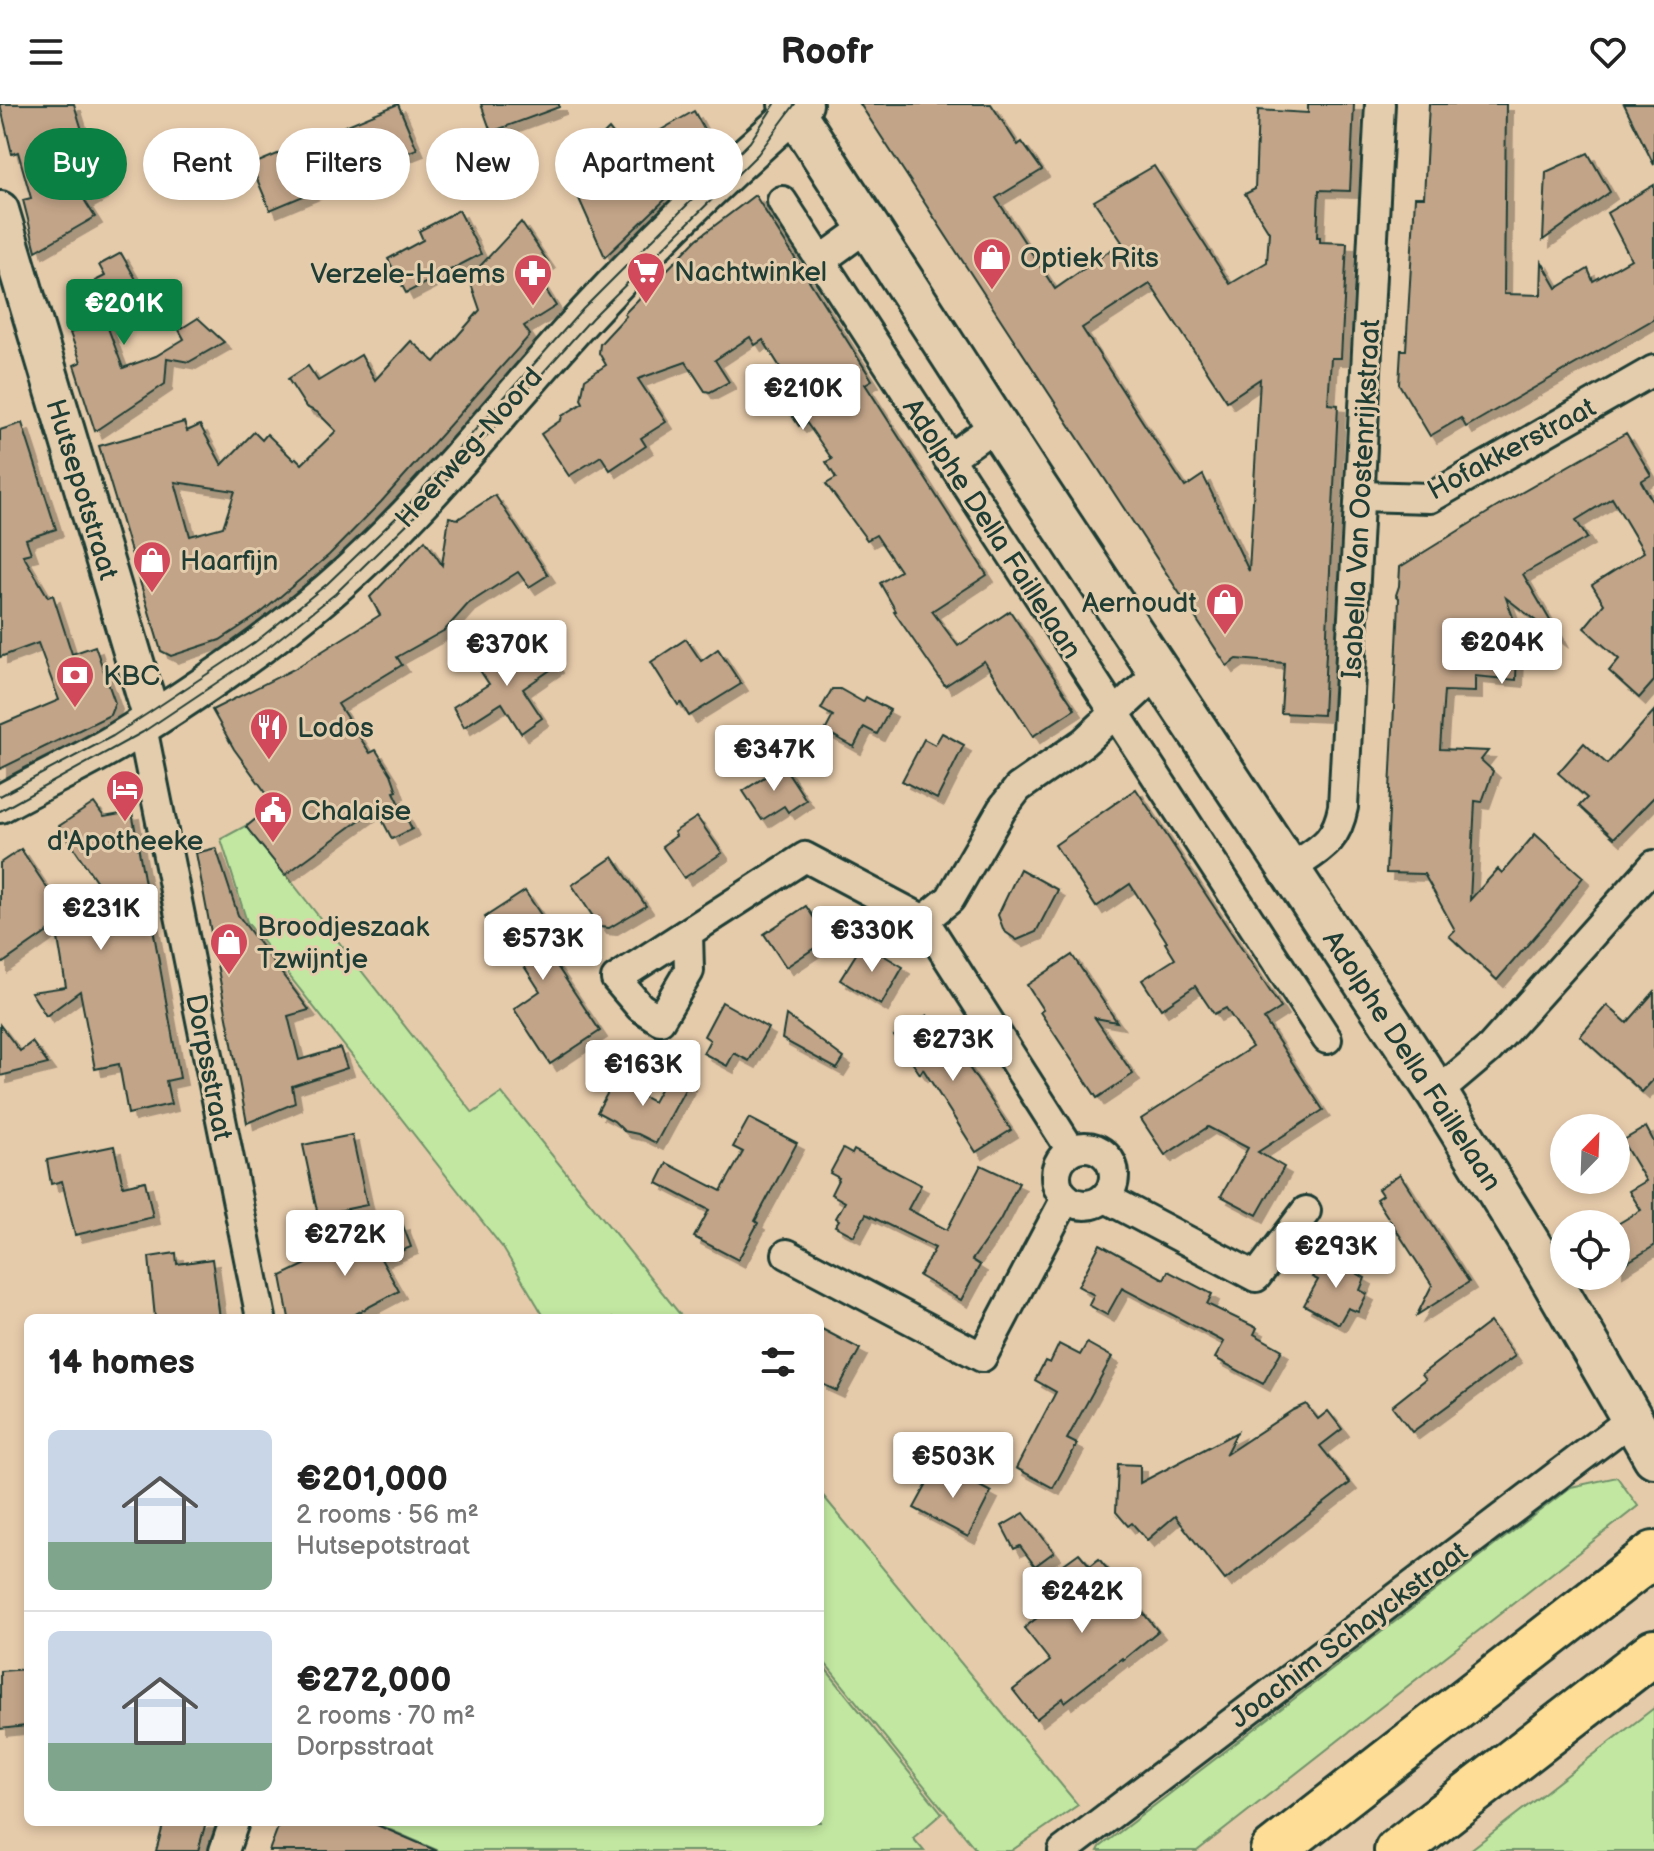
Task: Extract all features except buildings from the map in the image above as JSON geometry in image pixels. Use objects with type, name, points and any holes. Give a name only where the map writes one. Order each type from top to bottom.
[{"type":"highway","points":[[1273,1851],[1654,1554]]},
{"type":"highway","points":[[1397,1851],[1645,1659]]},
{"type":"main road","name":"Adolphe Della Faillelaan","points":[[789,106],[1437,1093],[1654,1457]]},
{"type":"street","name":"Isabella Van Oostenrijkstraat","points":[[1290,869],[1326,845],[1339,827],[1343,807],[1380,104]]},
{"type":"street","name":"Heerweg-Noord","points":[[0,804],[147,722],[268,639],[331,589],[408,515],[588,314],[761,140],[789,106]]},
{"type":"street","name":"Adolphe Della Faillelaan","points":[[782,201],[1327,1039]]},
{"type":"street","name":"Hutsepotstraat","points":[[0,210],[150,712],[147,722]]},
{"type":"street","points":[[820,261],[867,227]]},
{"type":"street","name":"Hofakkerstraat","points":[[1361,496],[1430,498],[1654,370]]},
{"type":"street","points":[[948,459],[996,425]]},
{"type":"street","points":[[924,920],[950,899],[1002,809],[1018,788],[1084,742],[1160,671]]},
{"type":"street","name":"Dorpsstraat","points":[[147,722],[143,732],[260,1314]]},
{"type":"street","points":[[688,933],[805,857],[924,920],[1071,1150]]},
{"type":"street","points":[[1437,1093],[1489,1049],[1654,865]]},
{"type":"street","points":[[1092,1147],[1101,1151],[1111,1162],[1115,1180],[1106,1198],[1091,1206],[1080,1206],[1066,1198],[1057,1185],[1056,1175],[1063,1156],[1071,1150],[1092,1147]]},
{"type":"street","points":[[787,1254],[982,1357],[1066,1198]]},
{"type":"street","points":[[1106,1198],[1256,1277],[1306,1211]]},
{"type":"street","name":"Joachim Schayckstraat","points":[[1063,1851],[1633,1418]]},
{"type":"street","points":[[224,1851],[233,1826]]},
{"type":"green space","points":[[247,825],[473,1113],[502,1093],[680,1314],[543,1314],[503,1248],[247,922],[221,839]]},
{"type":"green space","points":[[1617,1477],[1638,1506],[1197,1851],[1098,1851],[1571,1487]]},
{"type":"green space","points":[[824,1497],[1078,1805],[1011,1851],[977,1851],[824,1662]]},
{"type":"green space","points":[[824,1667],[942,1813],[913,1838],[924,1851],[439,1851],[381,1826],[824,1826]]},
{"type":"green space","points":[[1654,1708],[1654,1851],[1469,1851]]},
{"type":"tram line","points":[[0,796],[113,736],[254,643],[327,584],[403,511],[583,309],[750,142],[775,104]]},
{"type":"tram line","points":[[0,811],[143,732],[261,653],[335,594],[412,519],[592,318],[758,154],[795,104]]},
{"type":"place","name":"Optiek Rits","points":[[992,291]]},
{"type":"place","name":"Nachtwinkel","points":[[646,305]]},
{"type":"place","name":"Verzele-Haems","points":[[533,307]]},
{"type":"place","name":"Haarfijn","points":[[152,594]]},
{"type":"place","name":"Aernoudt","points":[[1225,636]]},
{"type":"place","name":"KBC","points":[[75,709]]},
{"type":"place","name":"Lodos","points":[[269,761]]},
{"type":"place","name":"d'Apotheeke","points":[[125,823]]},
{"type":"place","name":"Chalaise","points":[[273,844]]},
{"type":"place","name":"Broodjeszaak Tzwijntje","points":[[229,976]]}]
